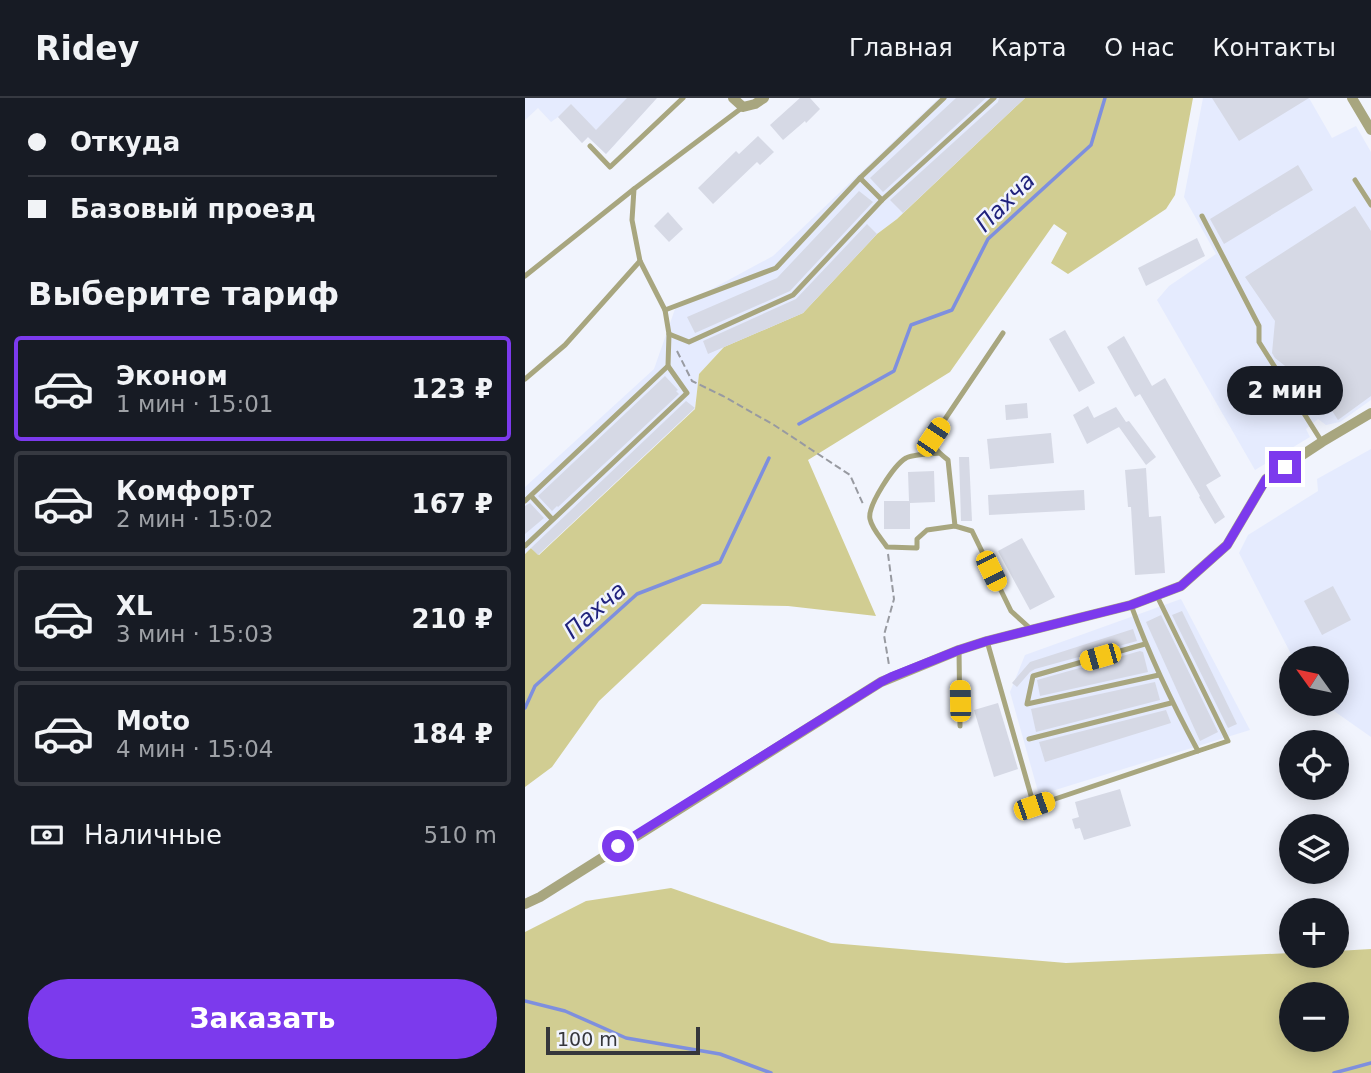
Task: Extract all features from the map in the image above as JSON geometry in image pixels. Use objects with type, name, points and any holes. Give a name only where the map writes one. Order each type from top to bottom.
[{"type":"street","points":[[733,98],[743,107],[764,98]]},
{"type":"street","points":[[1352,98],[1371,130]]},
{"type":"street","points":[[525,904],[891,677],[987,641],[1131,605],[1181,586],[1227,545],[1266,479],[1371,413]]},
{"type":"lane","points":[[665,310],[776,268],[860,178],[944,98]]},
{"type":"lane","points":[[669,334],[689,342],[793,295],[882,200],[994,98]]},
{"type":"lane","points":[[590,146],[610,167],[681,99]]},
{"type":"lane","points":[[525,276],[743,107]]},
{"type":"lane","points":[[860,178],[882,200]]},
{"type":"lane","points":[[1355,180],[1371,205]]},
{"type":"lane","points":[[525,546],[687,393],[668,366],[669,334],[665,310],[640,261],[632,220],[634,189]]},
{"type":"lane","points":[[1202,216],[1259,326],[1259,342],[1322,442]]},
{"type":"lane","points":[[525,379],[565,345],[640,261]]},
{"type":"lane","points":[[955,526],[948,460],[933,444],[933,437],[1003,333]]},
{"type":"lane","points":[[525,501],[668,366]]},
{"type":"lane","points":[[939,453],[907,457],[893,471],[873,503],[869,515],[872,526],[887,547],[917,548],[917,539],[926,530],[955,526],[971,531],[1011,611],[1033,631]]},
{"type":"lane","points":[[531,496],[552,519]]},
{"type":"lane","points":[[987,641],[1034,806],[1228,741],[1157,596]]},
{"type":"lane","points":[[1131,605],[1171,703],[1198,751]]},
{"type":"lane","points":[[1145,644],[1033,676],[1027,704],[1159,675]]},
{"type":"lane","points":[[959,650],[960,726]]},
{"type":"lane","points":[[1029,739],[1171,703]]},
{"type":"path","points":[[669,334],[692,382],[723,396],[773,425],[850,475],[869,515]]},
{"type":"path","points":[[887,547],[894,599],[884,635],[891,677]]},
{"type":"shaded area","points":[[525,98],[655,98],[606,154],[588,137],[582,143],[558,117],[551,122],[538,108],[525,120]]},
{"type":"shaded area","points":[[939,98],[1025,98],[897,219],[877,234],[803,313],[724,347],[699,374],[695,408],[538,555],[531,548],[525,554],[525,487],[654,369],[675,309],[773,256]]},
{"type":"shaded area","points":[[1025,98],[1193,98],[1175,195],[1166,209],[1068,274],[1051,263],[1067,233],[1054,224],[950,372],[808,460],[876,616],[788,606],[702,604],[599,701],[552,767],[525,787],[525,554],[531,548],[539,555],[695,409],[699,374],[724,347],[803,313],[877,234],[897,219]]},
{"type":"shaded area","points":[[1203,98],[1309,98],[1332,138],[1356,126],[1371,152],[1371,400],[1340,422],[1326,425],[1318,419],[1306,429],[1310,437],[1255,470],[1157,300],[1169,286],[1216,254],[1184,197]]},
{"type":"shaded area","points":[[1371,449],[1371,737],[1341,716],[1349,716],[1349,646],[1287,646],[1239,553],[1248,535],[1318,491],[1317,479]]},
{"type":"shaded area","points":[[1181,599],[1250,730],[1039,795],[1010,692],[1025,655]]},
{"type":"shaded area","points":[[671,888],[831,943],[1066,963],[1279,954],[1279,968],[1349,968],[1349,950],[1371,949],[1371,1073],[525,1073],[525,932],[586,901]]},
{"type":"building","points":[[627,98],[657,98],[606,154],[588,137],[582,143],[558,117],[571,104],[596,130]]},
{"type":"building","points":[[800,98],[810,98],[820,109],[783,140],[770,125]]},
{"type":"building","points":[[956,98],[986,98],[883,192],[870,178]]},
{"type":"building","points":[[999,98],[1025,98],[903,213],[890,200],[998,102]]},
{"type":"building","points":[[1212,98],[1309,98],[1239,141]]},
{"type":"building","points":[[758,136],[774,152],[760,165],[757,162],[713,204],[698,188],[736,151],[739,154]]},
{"type":"building","points":[[1298,165],[1313,190],[1224,244],[1210,219]]},
{"type":"building","points":[[859,191],[873,202],[790,291],[695,333],[687,317],[777,278]]},
{"type":"building","points":[[1355,206],[1371,231],[1371,396],[1338,420],[1307,372],[1294,373],[1275,358],[1272,353],[1275,321],[1245,277]]},
{"type":"building","points":[[668,212],[683,229],[669,242],[654,226]]},
{"type":"building","points":[[867,224],[877,234],[803,313],[708,354],[703,341],[796,299]]},
{"type":"building","points":[[1197,238],[1205,256],[1146,286],[1138,268]]},
{"type":"building","points":[[1065,330],[1095,383],[1079,392],[1049,339]]},
{"type":"building","points":[[1124,336],[1152,386],[1165,378],[1221,476],[1206,485],[1225,517],[1215,524],[1140,394],[1135,397],[1107,347]]},
{"type":"building","points":[[665,376],[679,394],[552,511],[538,496]]},
{"type":"building","points":[[686,401],[695,408],[538,555],[531,548]]},
{"type":"building","points":[[1027,403],[1028,418],[1006,420],[1005,405]]},
{"type":"building","points":[[1088,406],[1094,418],[1116,407],[1156,457],[1146,465],[1119,427],[1087,444],[1073,415]]},
{"type":"building","points":[[1051,433],[1054,463],[990,469],[987,439]]},
{"type":"building","points":[[959,457],[969,457],[972,521],[961,521]]},
{"type":"building","points":[[1146,468],[1149,517],[1161,516],[1165,573],[1135,575],[1131,507],[1128,507],[1125,470]]},
{"type":"building","points":[[934,471],[935,502],[910,503],[910,529],[884,529],[884,501],[909,501],[908,472]]},
{"type":"building","points":[[1084,490],[1085,510],[989,515],[988,495]]},
{"type":"building","points":[[530,503],[544,518],[525,534],[525,506]]},
{"type":"building","points":[[1022,538],[1055,597],[1030,610],[998,551]]},
{"type":"building","points":[[1333,586],[1351,620],[1322,635],[1304,601]]},
{"type":"building","points":[[1182,611],[1237,724],[1228,728],[1172,615]]},
{"type":"building","points":[[1161,615],[1218,732],[1200,741],[1146,622]]},
{"type":"building","points":[[1133,629],[1137,641],[1035,669],[1017,687],[1012,683],[1030,662]]},
{"type":"building","points":[[1143,652],[1148,672],[1040,696],[1037,680]]},
{"type":"building","points":[[1155,682],[1160,700],[1036,732],[1031,709]]},
{"type":"building","points":[[998,703],[1018,769],[994,777],[974,710]]},
{"type":"building","points":[[1166,710],[1171,723],[1045,762],[1039,742]]},
{"type":"building","points":[[1120,789],[1131,826],[1084,840],[1080,828],[1075,829],[1072,819],[1079,817],[1075,802]]},
{"type":"waterway","name":"Пахча","points":[[799,424],[894,371],[911,325],[952,310],[988,239],[1091,145],[1105,98]]},
{"type":"waterway","name":"Пахча","points":[[525,708],[535,686],[637,594],[720,562],[769,458]]},
{"type":"waterway","points":[[525,1001],[565,1011],[626,1038],[720,1054],[771,1073]]},
{"type":"waterway","points":[[1334,1073],[1371,1063]]},
{"type":"route","points":[[618,846],[891,677],[987,641],[1131,605],[1181,586],[1227,545],[1266,479],[1285,467]]}]
